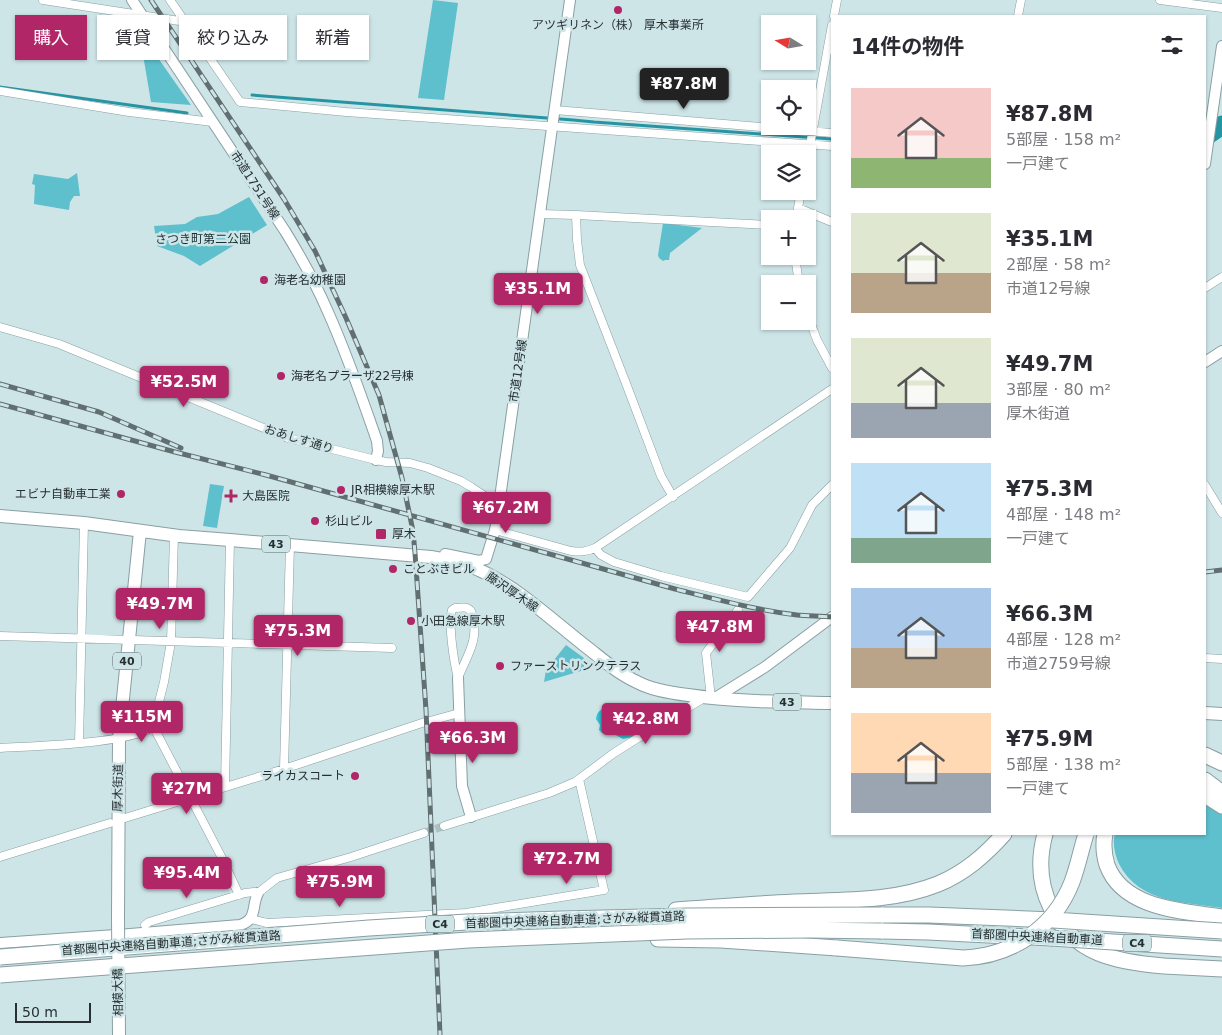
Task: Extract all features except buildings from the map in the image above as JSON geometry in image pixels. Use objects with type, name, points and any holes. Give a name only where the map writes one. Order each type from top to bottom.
[{"type":"highway","points":[[1206,755],[1222,763]]},
{"type":"highway","points":[[1206,781],[1222,793]]},
{"type":"highway","points":[[1206,796],[1222,806]]},
{"type":"highway","points":[[562,919],[764,903],[871,899],[905,894],[954,877],[982,857],[1003,835]]},
{"type":"highway","points":[[1045,835],[1040,864],[1044,892],[1056,917],[1082,945],[1106,956],[1135,963],[1222,970]]},
{"type":"highway","points":[[468,940],[532,942],[672,939],[721,940],[939,957],[976,957],[1000,951],[1019,943],[1036,932],[1053,915],[1072,881],[1086,835]]},
{"type":"highway","points":[[1105,835],[1104,849],[1110,870],[1115,879],[1130,894],[1162,907],[1222,917]]},
{"type":"highway","name":"首都圏中央連絡自動車道","points":[[881,915],[929,914],[1222,931]]},
{"type":"highway","name":"首都圏中央連絡自動車道;さがみ縦貫道路","points":[[0,957],[466,922],[881,915]]},
{"type":"highway","name":"首都圏中央連絡自動車道;さがみ縦貫道路","points":[[0,975],[468,940],[687,931],[881,931]]},
{"type":"highway","name":"首都圏中央連絡自動車道","points":[[881,931],[1101,940],[1222,950]]},
{"type":"main road","points":[[0,516],[140,530]]},
{"type":"main road","name":"藤沢厚木線","points":[[140,530],[174,535],[432,557],[455,562],[470,566],[497,579],[529,601],[615,670],[652,688],[710,698],[831,703]]},
{"type":"main road","name":"厚木街道","points":[[118,918],[119,738],[140,530]]},
{"type":"main road","points":[[1206,713],[1222,714]]},
{"type":"main road","name":"相模大橋","points":[[118,918],[119,1035]]},
{"type":"street","points":[[43,0],[143,15]]},
{"type":"street","name":"市道1751号線","points":[[132,0],[143,15]]},
{"type":"street","points":[[170,0],[181,15]]},
{"type":"street","name":"市道12号線","points":[[486,559],[495,530],[499,504],[570,0]]},
{"type":"street","points":[[834,15],[837,0]]},
{"type":"street","points":[[1018,15],[1021,0]]},
{"type":"street","points":[[1160,0],[1222,8]]},
{"type":"street","points":[[810,145],[831,30]]},
{"type":"street","points":[[1207,143],[1222,46]]},
{"type":"street","name":"市道1751号線","points":[[169,55],[297,251],[329,313],[377,441],[378,451],[376,460]]},
{"type":"street","points":[[212,60],[240,102],[346,112],[553,118],[811,138],[831,146]]},
{"type":"street","points":[[0,92],[129,112],[213,122]]},
{"type":"street","points":[[553,118],[811,138],[831,133]]},
{"type":"street","points":[[799,200],[798,208],[831,222]]},
{"type":"street","points":[[540,214],[761,225]]},
{"type":"street","points":[[576,215],[580,265],[661,476],[673,497]]},
{"type":"street","points":[[1206,287],[1222,277]]},
{"type":"street","name":"おあしす通り","points":[[0,327],[59,344],[288,438],[376,460],[410,463],[428,468],[466,484],[499,504]]},
{"type":"street","points":[[813,330],[831,366]]},
{"type":"street","points":[[1206,361],[1222,351]]},
{"type":"street","points":[[495,530],[571,551],[588,551],[673,497],[831,389]]},
{"type":"street","points":[[595,548],[601,555],[614,562],[661,576],[748,597],[790,548],[812,505],[831,486]]},
{"type":"street","points":[[1206,487],[1222,513]]},
{"type":"street","points":[[79,743],[84,523]]},
{"type":"street","points":[[0,748],[79,743],[119,738],[146,731],[153,726],[164,682],[171,642],[174,535]]},
{"type":"street","points":[[225,786],[230,540]]},
{"type":"street","points":[[284,769],[290,545]]},
{"type":"street","points":[[432,557],[447,554],[478,561],[486,559],[490,570],[497,579]]},
{"type":"street","points":[[458,678],[473,641],[473,613],[466,608],[455,608],[451,612],[454,666],[458,678],[462,786],[471,818]]},
{"type":"street","points":[[710,698],[706,652],[738,610]]},
{"type":"street","points":[[444,826],[549,793],[579,779],[641,736],[766,666],[831,618]]},
{"type":"street","points":[[0,636],[392,648]]},
{"type":"street","points":[[453,652],[463,655],[467,654]]},
{"type":"street","points":[[1206,658],[1222,658]]},
{"type":"street","points":[[126,818],[284,769],[428,721],[460,713]]},
{"type":"street","points":[[153,726],[222,858],[239,895]]},
{"type":"street","points":[[251,918],[267,923],[466,913],[604,890],[579,779]]},
{"type":"street","points":[[0,857],[110,823]]},
{"type":"street","points":[[0,943],[240,925],[246,923],[251,918],[258,893],[277,878],[351,857],[424,833]]},
{"type":"street","points":[[145,925],[149,922],[239,895],[258,893]]},
{"type":"green space","points":[[433,0],[458,3],[444,100],[418,98]]},
{"type":"green space","points":[[144,60],[159,60],[191,105],[151,102]]},
{"type":"green space","points":[[77,173],[80,196],[74,196],[70,202],[69,210],[34,204],[35,185],[32,184],[34,174],[68,179]]},
{"type":"green space","name":"さつき町第二公園","points":[[249,197],[267,225],[200,266],[184,256],[157,246],[154,226],[185,224],[197,217],[218,214]]},
{"type":"green space","points":[[663,223],[702,228],[670,253],[669,260],[663,261],[658,255]]},
{"type":"green space","points":[[210,484],[224,486],[217,528],[203,526]]},
{"type":"green space","points":[[566,645],[584,658],[584,670],[544,682],[546,670]]},
{"type":"green space","points":[[1206,803],[1222,811],[1222,908],[1178,902],[1150,893],[1138,886],[1128,877],[1119,864],[1114,849],[1115,835],[1206,835]]},
{"type":"shaded area","points":[[635,705],[643,711],[651,709],[654,713],[652,716],[643,718],[638,733],[623,739],[610,733],[602,733],[599,730],[600,725],[596,719],[598,712],[608,707],[618,712]]},
{"type":"waterway","points":[[0,87],[187,113]]},
{"type":"waterway","points":[[252,95],[831,139]]},
{"type":"waterway","points":[[1206,136],[1222,125]]},
{"type":"tunnel","points":[[424,833],[444,826]]},
{"type":"railway","points":[[151,0],[284,199],[315,251],[379,395],[402,478],[413,531],[426,710],[440,1035]]},
{"type":"railway","points":[[0,384],[99,412],[181,448]]},
{"type":"railway","points":[[0,404],[266,475],[675,589],[766,610],[797,615],[831,617]]},
{"type":"railway","points":[[1206,572],[1222,570]]},
{"type":"place","name":"アツギリネン（株） 厚木事業所","points":[[618,10]]},
{"type":"place","name":"海老名幼稚園","points":[[264,280]]},
{"type":"place","name":"海老名プラーザ22号棟","points":[[281,376]]},
{"type":"place","name":"JR相模線厚木駅","points":[[341,490]]},
{"type":"place","name":"エビナ自動車工業","points":[[121,494]]},
{"type":"place","name":"大島医院","points":[[231,496]]},
{"type":"place","name":"杉山ビル","points":[[315,521]]},
{"type":"place","name":"厚木","points":[[381,534]]},
{"type":"place","name":"ことぶきビル","points":[[393,569]]},
{"type":"place","name":"小田急線厚木駅","points":[[411,621]]},
{"type":"place","name":"ファーストリンクテラス","points":[[500,666]]},
{"type":"place","name":"ライカスコート","points":[[355,776]]}]
